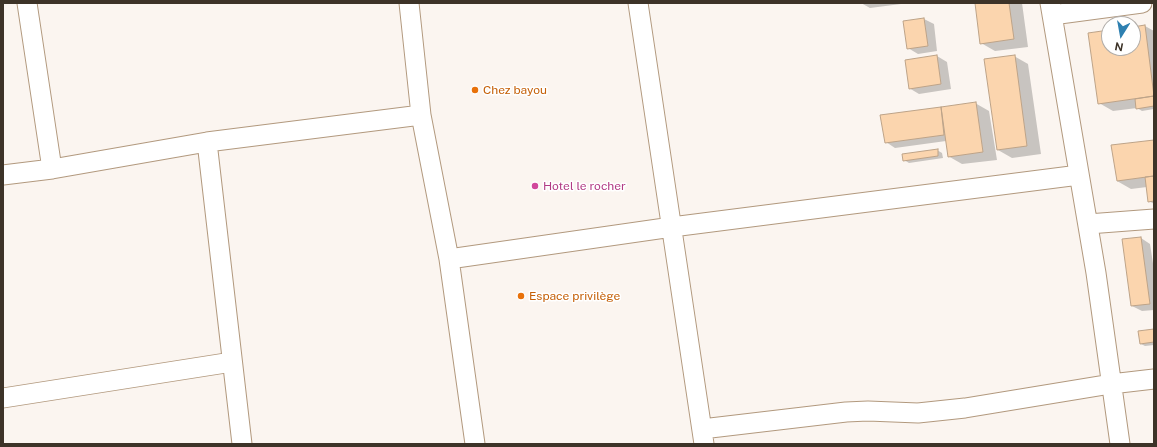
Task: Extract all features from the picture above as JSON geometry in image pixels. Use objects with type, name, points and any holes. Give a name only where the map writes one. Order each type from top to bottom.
[{"type":"street","points":[[27,3],[52,169]]},
{"type":"street","points":[[409,3],[421,115],[450,260],[475,444]]},
{"type":"street","points":[[638,3],[703,437],[846,412],[868,411],[918,413],[965,408],[1111,384],[1154,379]]},
{"type":"street","points":[[1120,444],[1088,224],[1051,9],[1142,3]]},
{"type":"street","points":[[3,175],[52,169],[207,142],[421,115]]},
{"type":"street","points":[[207,142],[242,444]]},
{"type":"street","points":[[450,260],[672,228],[1079,175]]},
{"type":"street","points":[[1088,224],[1154,219]]},
{"type":"street","points":[[3,398],[232,362]]},
{"type":"building","points":[[975,3],[1009,3],[1014,39],[980,44]]},
{"type":"building","points":[[924,18],[928,46],[907,49],[903,21]]},
{"type":"building","points":[[1145,25],[1154,96],[1098,104],[1088,33],[1101,31],[1101,56],[1141,56],[1141,26]]},
{"type":"building","points":[[937,55],[941,84],[909,89],[905,60]]},
{"type":"building","points":[[1015,55],[1027,146],[997,150],[984,59]]},
{"type":"building","points":[[1154,96],[1154,106],[1136,109],[1135,99]]},
{"type":"building","points":[[976,102],[983,152],[948,157],[941,107]]},
{"type":"building","points":[[941,107],[944,135],[885,143],[880,115]]},
{"type":"building","points":[[1154,140],[1154,176],[1117,181],[1111,145]]},
{"type":"building","points":[[938,149],[938,156],[903,161],[902,154]]},
{"type":"building","points":[[1154,176],[1154,201],[1148,202],[1145,177]]},
{"type":"building","points":[[1141,237],[1150,304],[1131,306],[1122,239]]},
{"type":"building","points":[[1154,329],[1154,342],[1140,344],[1138,331]]},
{"type":"place","name":"Chez bayou","points":[[475,90]]},
{"type":"place","name":"Hotel le rocher","points":[[535,186]]},
{"type":"place","name":"Espace privilège","points":[[521,296]]}]
